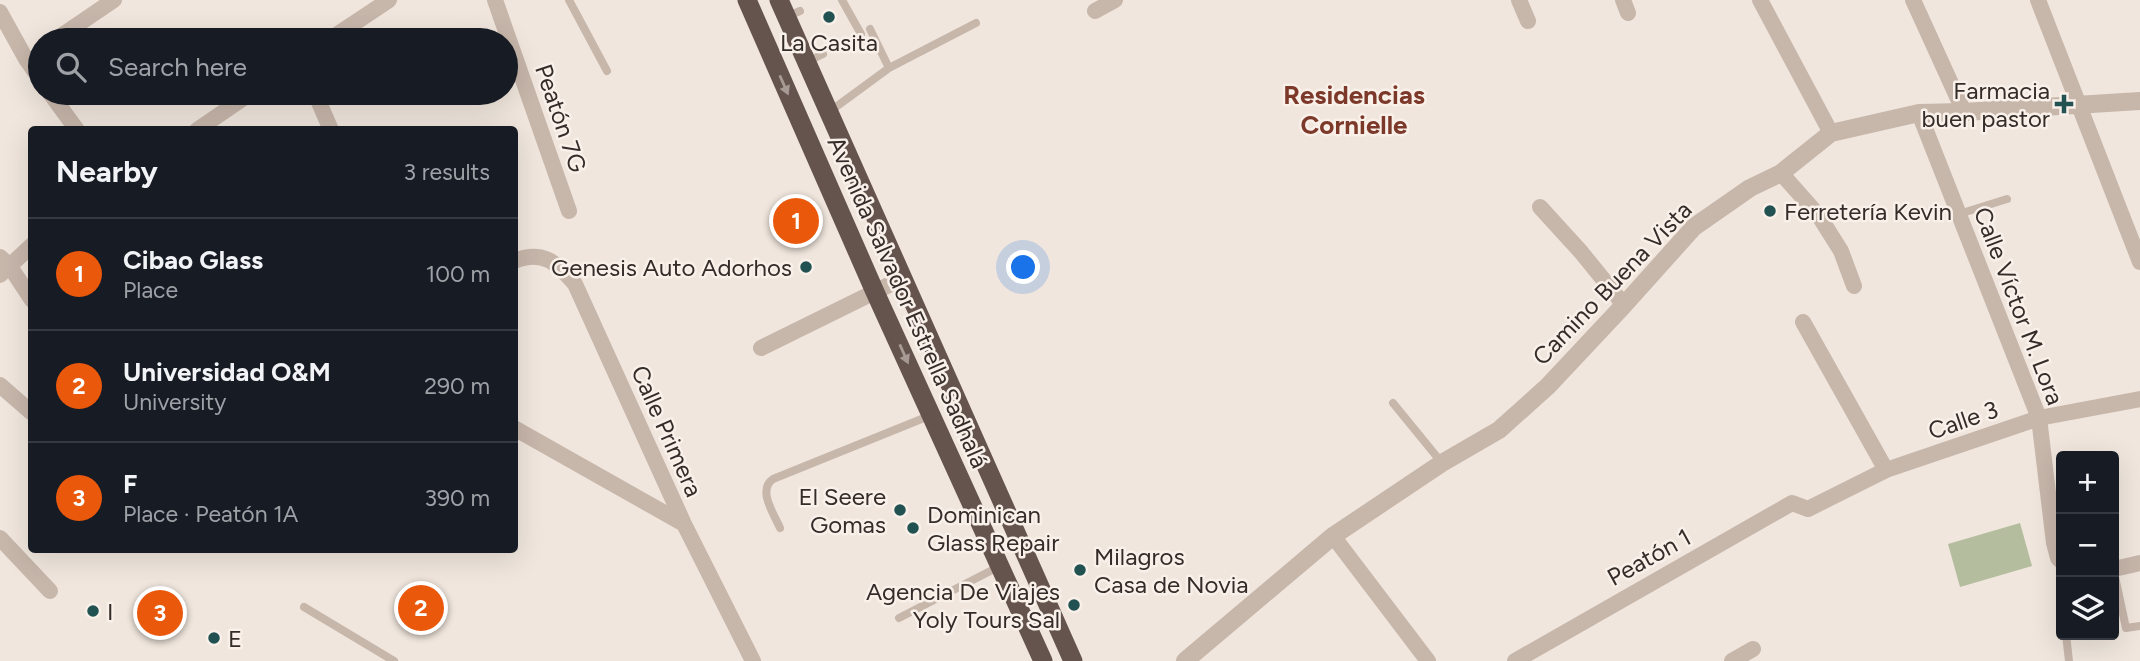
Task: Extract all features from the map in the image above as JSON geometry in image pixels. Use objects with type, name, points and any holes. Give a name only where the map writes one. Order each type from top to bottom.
[{"type":"highway","name":"Avenida Salvador Estrella Sadhalá","points":[[747,0],[875,292],[1043,661]]},
{"type":"highway","name":"Avenida Salvador Estrella Sadhalá","points":[[788,9],[815,58],[829,112],[1073,661]]},
{"type":"street","points":[[73,28],[114,0]]},
{"type":"street","points":[[347,28],[389,0]]},
{"type":"street","name":"Peatón 7G","points":[[495,0],[505,28]]},
{"type":"street","points":[[1095,12],[1115,0]]},
{"type":"street","points":[[1519,0],[1528,21]]},
{"type":"street","points":[[1760,0],[1831,132]]},
{"type":"street","points":[[1913,0],[1964,112]]},
{"type":"street","points":[[2038,0],[2140,262]]},
{"type":"street","points":[[0,12],[28,48]]},
{"type":"street","name":"Peatón 7G","points":[[518,66],[569,211]]},
{"type":"street","name":"Camino Buena Vista","points":[[1185,661],[1333,536],[1442,463],[1499,430],[1548,386],[1694,227],[1750,188],[1781,173],[1831,132],[1919,113],[2140,101]]},
{"type":"street","points":[[59,105],[74,126]]},
{"type":"street","points":[[203,126],[233,105]]},
{"type":"street","points":[[320,105],[329,126]]},
{"type":"street","name":"Calle Víctor M. Lora","points":[[1919,113],[2039,418],[2056,550]]},
{"type":"street","points":[[1781,173],[1819,216],[1841,251],[1854,286]]},
{"type":"street","points":[[1540,207],[1624,305]]},
{"type":"street","points":[[28,248],[3,265],[28,295]]},
{"type":"street","name":"Calle Primera","points":[[518,259],[527,256],[545,257],[561,268],[575,284],[684,524],[752,661]]},
{"type":"street","points":[[761,348],[903,278]]},
{"type":"street","points":[[1803,322],[1886,470]]},
{"type":"street","points":[[0,385],[28,410]]},
{"type":"street","name":"Calle 3","points":[[1808,509],[1886,470],[2039,418],[2140,399]]},
{"type":"street","points":[[518,430],[684,524]]},
{"type":"street","name":"Peatón 1","points":[[1515,661],[1792,503],[1808,509]]},
{"type":"street","points":[[1333,536],[1428,661]]},
{"type":"street","points":[[0,538],[50,591]]},
{"type":"street","points":[[2119,569],[2140,563]]},
{"type":"street","points":[[1732,661],[1753,649]]},
{"type":"lane","points":[[569,0],[607,71]]},
{"type":"lane","points":[[842,0],[889,68]]},
{"type":"lane","points":[[829,112],[889,68],[976,23]]},
{"type":"lane","points":[[1959,214],[2007,199]]},
{"type":"lane","points":[[1393,403],[1442,463]]},
{"type":"lane","points":[[780,528],[765,491],[767,484],[931,415]]},
{"type":"lane","points":[[900,618],[1000,566]]},
{"type":"lane","points":[[2115,577],[2126,628],[2140,626]]},
{"type":"lane","points":[[304,607],[394,661]]},
{"type":"lane","points":[[2067,640],[2069,661]]},
{"type":"green space","points":[[2020,523],[2032,566],[1960,587],[1948,544]]},
{"type":"place","name":"La Casita","points":[[829,17]]},
{"type":"place","name":"Farmacia buen pastor","points":[[2064,104]]},
{"type":"place","name":"Ferretería Kevin","points":[[1770,211]]},
{"type":"place","name":"Cibao Glass","points":[[796,221]]},
{"type":"place","name":"Genesis Auto Adorhos","points":[[806,267]]},
{"type":"place","name":"El Seere Gomas","points":[[900,510]]},
{"type":"place","name":"Dominican Glass Repair","points":[[913,528]]},
{"type":"place","name":"Milagros Casa de Novia","points":[[1080,570]]},
{"type":"place","name":"Agencia De Viajes Yoly Tours Sal","points":[[1074,605]]},
{"type":"place","name":"Universidad O&M","points":[[421,608]]},
{"type":"place","name":"I","points":[[93,611]]},
{"type":"place","name":"F","points":[[160,613]]},
{"type":"place","name":"E","points":[[214,638]]},
{"type":"district","name":"Residencias Cornielle","points":[[1354,110]]}]
